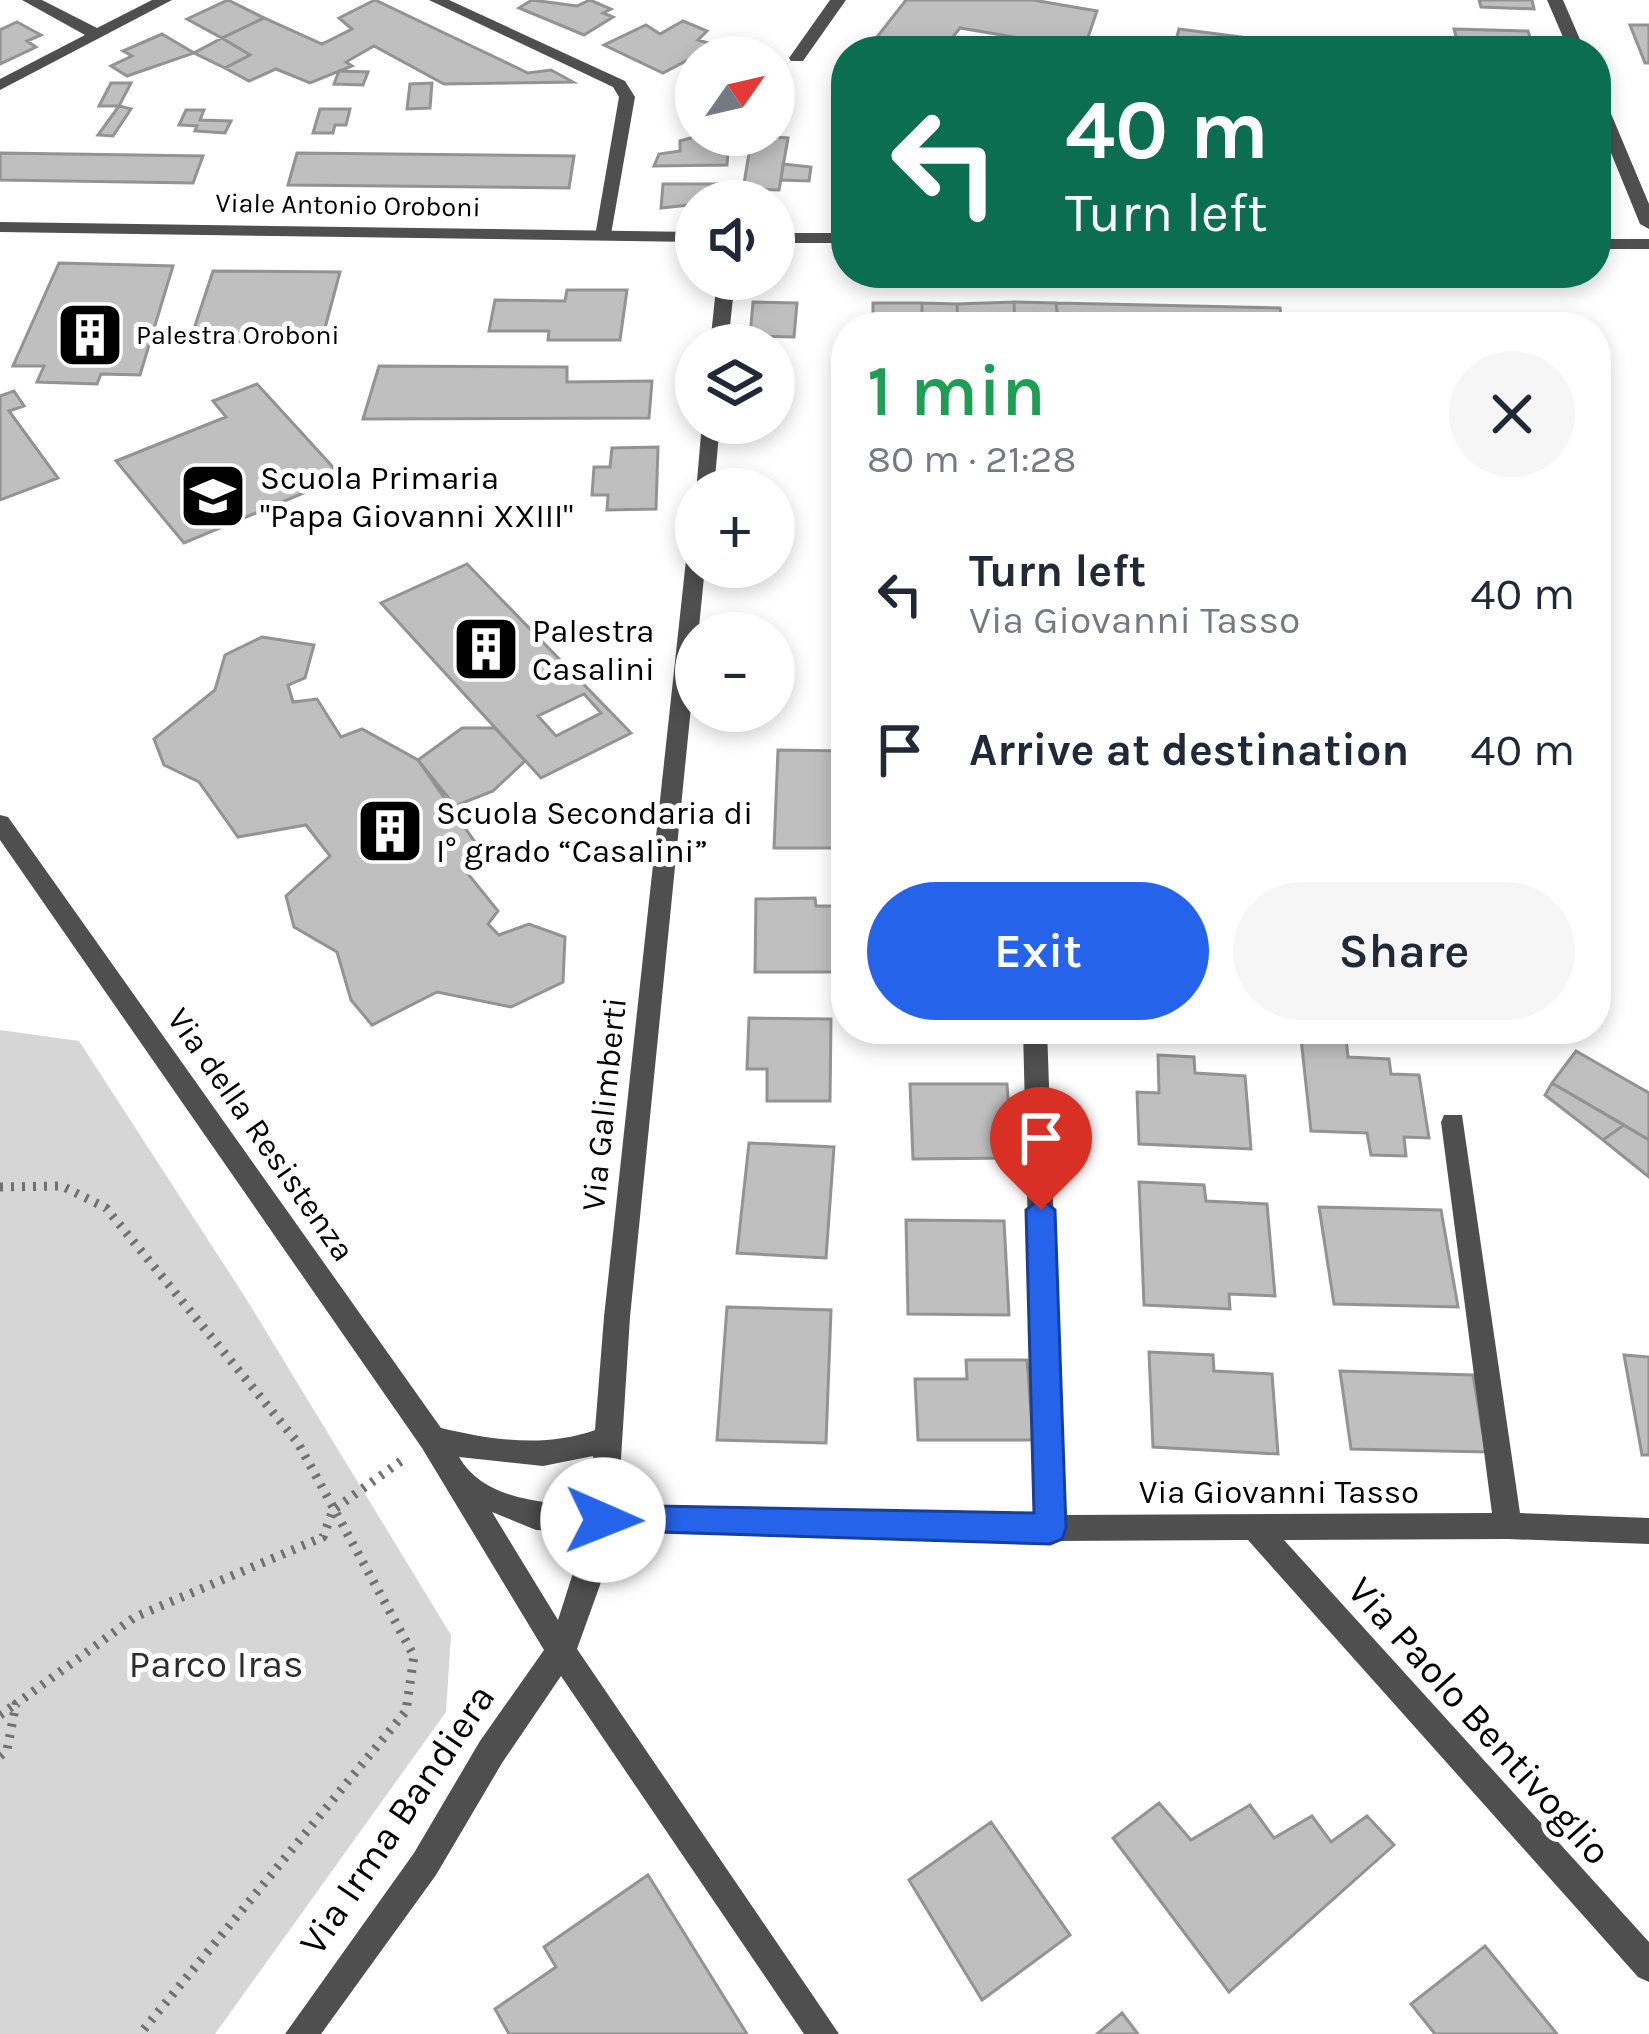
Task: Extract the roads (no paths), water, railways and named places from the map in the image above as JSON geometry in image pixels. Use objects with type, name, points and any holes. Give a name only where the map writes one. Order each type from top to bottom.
[{"type":"street","points":[[30,0],[98,35]]},
{"type":"street","points":[[0,85],[164,0]]},
{"type":"street","points":[[437,0],[619,84],[627,97],[604,236]]},
{"type":"street","points":[[797,58],[838,0]]},
{"type":"street","points":[[1555,0],[1570,36]]},
{"type":"street","points":[[1611,134],[1649,224]]},
{"type":"street","name":"Viale Antonio Oroboni","points":[[0,227],[675,237]]},
{"type":"street","points":[[795,238],[831,238]]},
{"type":"street","points":[[1611,244],[1649,244]]},
{"type":"street","name":"Via Galimberti","points":[[561,1651],[586,1585],[603,1520],[693,588]]},
{"type":"street","name":"Via della Resistenza","points":[[0,824],[432,1439],[561,1651],[823,2034]]},
{"type":"street","points":[[1035,1044],[1050,1528]]},
{"type":"street","points":[[1453,1122],[1508,1526]]},
{"type":"street","points":[[432,1439],[531,1454],[580,1450],[608,1438]]},
{"type":"street","points":[[464,1487],[536,1517],[603,1520]]},
{"type":"street","name":"Via Giovanni Tasso","points":[[603,1520],[1649,1531]]},
{"type":"street","name":"Via Paolo Bentivoglio","points":[[1254,1527],[1649,1966]]},
{"type":"street","name":"Via Irma Bandiera","points":[[301,2034],[425,1864],[491,1752],[561,1651]]},
{"type":"place","name":"Palestra Oroboni","points":[[90,335]]},
{"type":"place","name":"Scuola Primaria \"Papa Giovanni XXIII\"","points":[[213,496]]},
{"type":"place","name":"Palestra Casalini","points":[[486,649]]},
{"type":"place","name":"Scuola Secondaria di I° grado “Casalini”","points":[[390,831]]},
{"type":"park label","name":"Parco Iras","points":[[216,1663]]}]
